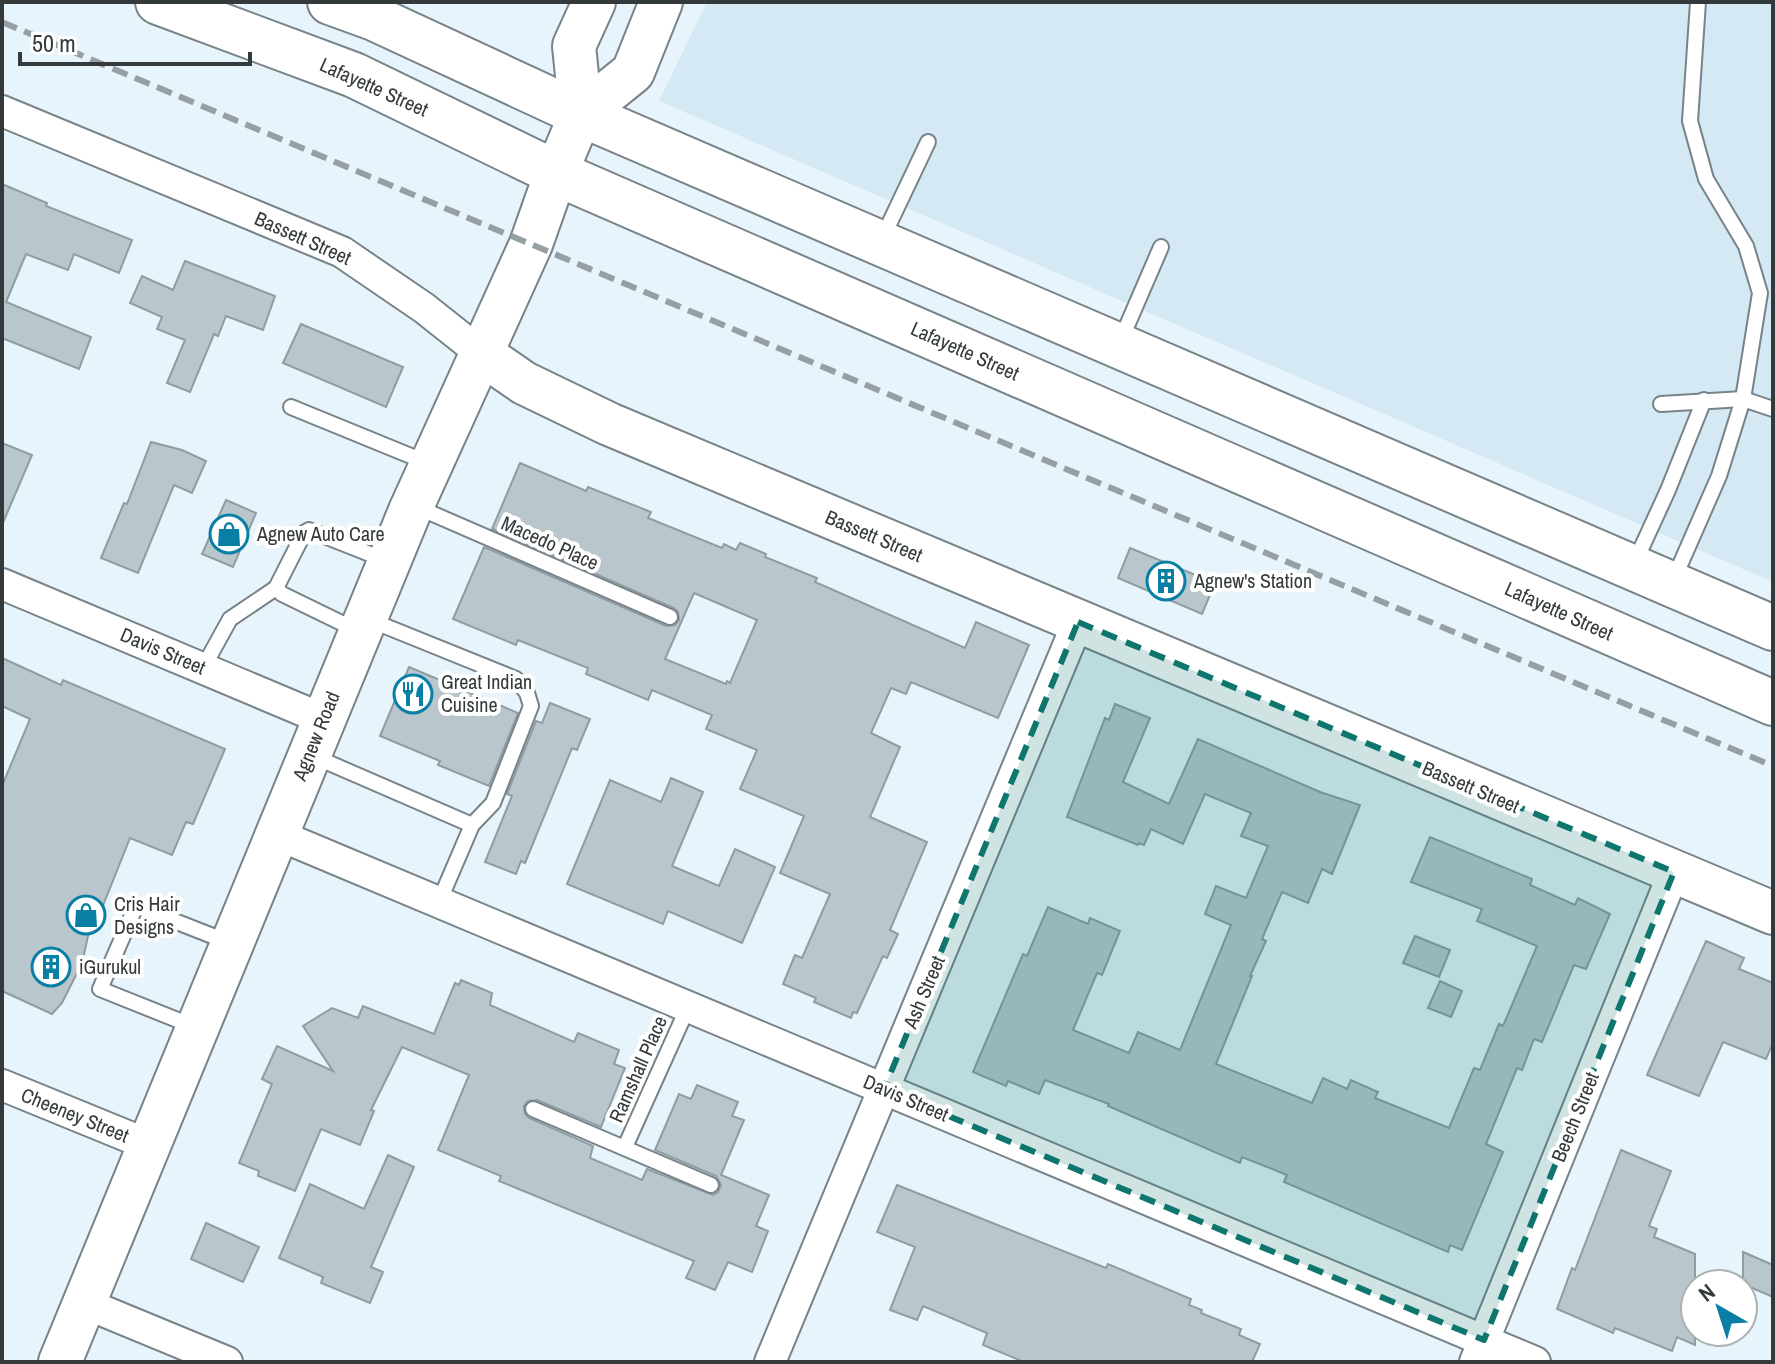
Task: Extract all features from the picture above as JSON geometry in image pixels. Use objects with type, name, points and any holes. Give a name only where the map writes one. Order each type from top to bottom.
[{"type":"main road","name":"Lafayette Street","points":[[158,2],[354,75],[556,173],[1773,703]]},
{"type":"main road","points":[[330,2],[374,18],[581,114],[1773,628]]},
{"type":"street","name":"Agnew Road","points":[[581,114],[574,46],[594,2]]},
{"type":"street","name":"Agnew Road","points":[[60,1362],[389,562],[531,244],[581,114],[633,72],[661,2]]},
{"type":"street","name":"Bassett Street","points":[[2,111],[342,252],[424,308],[524,383],[609,424],[1773,913]]},
{"type":"street","name":"Davis Street","points":[[2,584],[203,668],[316,737]]},
{"type":"street","name":"Ash Street","points":[[770,1362],[1078,622]]},
{"type":"street","name":"Davis Street","points":[[276,834],[884,1089],[1480,1351],[1535,1362]]},
{"type":"street","name":"Beech Street","points":[[1480,1351],[1674,872]]},
{"type":"street","name":"Cheeney Street","points":[[2,1085],[149,1145]]},
{"type":"street","points":[[84,1303],[227,1362]]},
{"type":"lane","points":[[1672,586],[1719,476],[1743,399],[1760,293],[1746,246],[1706,179],[1690,121],[1698,2]]},
{"type":"lane","points":[[880,243],[928,142]]},
{"type":"lane","points":[[1118,346],[1161,247]]},
{"type":"lane","points":[[1661,404],[1743,399],[1773,409]]},
{"type":"lane","points":[[1632,568],[1704,400]]},
{"type":"lane","points":[[291,407],[432,465]]},
{"type":"lane","name":"Macedo Place","points":[[413,505],[670,617]]},
{"type":"lane","points":[[203,668],[230,619],[276,588],[304,533],[309,530],[389,562]]},
{"type":"lane","points":[[276,588],[282,594],[363,625],[516,679],[527,693],[531,706],[493,803],[472,825],[439,902]]},
{"type":"lane","points":[[316,737],[472,825]]},
{"type":"lane","points":[[197,1028],[100,989],[136,906],[232,944]]},
{"type":"lane","name":"Ramshall Place","points":[[625,1147],[688,1007]]},
{"type":"lane","name":"Ramshall Place","points":[[533,1109],[711,1185]]},
{"type":"highlighted area","points":[[1078,622],[1674,872],[1484,1340],[884,1089]]},
{"type":"shaded area","points":[[707,2],[1773,2],[1773,582],[659,101]]},
{"type":"building","points":[[2,184],[47,203],[46,206],[132,240],[119,273],[74,254],[68,270],[26,254],[6,302],[91,337],[79,369],[2,338]]},
{"type":"building","points":[[185,261],[275,296],[263,330],[226,316],[218,336],[214,334],[190,392],[167,383],[185,340],[157,329],[162,317],[130,303],[142,276],[173,290]]},
{"type":"building","points":[[301,324],[403,367],[386,407],[283,363]]},
{"type":"building","points":[[151,442],[182,450],[206,461],[192,493],[174,485],[138,573],[101,558],[124,503],[127,504]]},
{"type":"building","points":[[2,443],[32,455],[2,525]]},
{"type":"building","points":[[520,463],[586,491],[588,487],[651,512],[648,518],[722,548],[724,544],[736,550],[740,543],[766,554],[765,557],[817,578],[815,582],[965,648],[976,622],[1029,645],[998,718],[911,682],[906,694],[891,688],[871,733],[900,747],[870,817],[927,842],[890,930],[898,934],[887,958],[883,956],[857,1013],[853,1012],[851,1018],[783,984],[795,955],[802,958],[830,894],[780,873],[804,816],[740,789],[757,750],[706,729],[712,715],[652,690],[648,700],[586,674],[588,668],[518,640],[516,645],[453,619],[484,547],[666,626],[675,625],[679,620],[678,612],[492,529]],"holes":[[[694,593],[757,620],[730,683],[665,659]]]},
{"type":"building","name":"Agnew Auto Care","points":[[226,500],[256,513],[233,567],[202,554]]},
{"type":"building","name":"Agnew's Station","points":[[1130,548],[1215,583],[1202,614],[1118,578]]},
{"type":"building","points":[[2,658],[61,685],[63,680],[225,749],[193,824],[186,822],[172,855],[130,838],[94,928],[90,927],[76,975],[62,1003],[52,1014],[2,991],[2,786],[30,719],[2,706]]},
{"type":"building","points":[[409,667],[518,713],[489,786],[380,736]]},
{"type":"building","points":[[550,703],[590,719],[577,750],[572,748],[525,863],[521,861],[516,874],[485,862],[512,796],[507,794],[536,721],[542,723]]},
{"type":"building","points":[[1115,704],[1150,718],[1123,782],[1169,804],[1198,739],[1320,792],[1360,805],[1332,874],[1322,869],[1308,903],[1282,892],[1262,939],[1266,941],[1216,1064],[1312,1103],[1323,1078],[1347,1089],[1351,1080],[1378,1092],[1375,1098],[1449,1128],[1474,1068],[1480,1070],[1499,1024],[1503,1026],[1537,946],[1477,921],[1482,909],[1411,882],[1430,837],[1532,879],[1530,885],[1575,905],[1578,898],[1610,914],[1586,969],[1574,965],[1542,1042],[1534,1039],[1522,1070],[1517,1068],[1486,1144],[1503,1152],[1462,1250],[1450,1245],[1448,1252],[1284,1182],[1287,1175],[1242,1157],[1240,1163],[1109,1104],[1045,1080],[1039,1094],[1008,1081],[1006,1086],[973,1072],[1023,954],[1027,956],[1048,907],[1088,924],[1090,918],[1120,931],[1102,975],[1097,973],[1073,1030],[1129,1053],[1138,1032],[1180,1050],[1231,925],[1205,914],[1216,886],[1246,898],[1268,846],[1241,836],[1251,813],[1205,794],[1183,844],[1151,829],[1144,845],[1138,845],[1067,817],[1105,718],[1109,720]]},
{"type":"building","points":[[671,778],[703,792],[672,866],[719,886],[735,849],[775,867],[742,943],[668,911],[663,924],[567,884],[610,780],[661,802]]},
{"type":"building","points":[[1415,936],[1450,950],[1439,977],[1403,963]]},
{"type":"building","points":[[1706,941],[1744,958],[1739,969],[1773,983],[1773,1043],[1766,1059],[1723,1042],[1699,1096],[1647,1075]]},
{"type":"building","points":[[461,980],[492,993],[490,1005],[574,1042],[578,1033],[619,1050],[614,1064],[625,1068],[601,1127],[537,1100],[528,1101],[524,1106],[529,1118],[593,1146],[590,1158],[642,1180],[647,1169],[713,1195],[721,1185],[716,1176],[655,1150],[679,1094],[691,1099],[697,1085],[738,1102],[732,1116],[744,1120],[721,1175],[769,1195],[756,1226],[768,1231],[752,1272],[728,1262],[715,1290],[686,1278],[694,1261],[499,1181],[501,1176],[438,1150],[469,1075],[402,1047],[371,1110],[374,1111],[360,1145],[321,1129],[295,1191],[258,1176],[259,1171],[239,1163],[272,1084],[262,1079],[277,1046],[333,1071],[303,1026],[332,1008],[358,1018],[363,1006],[434,1034],[455,983],[459,985]]},
{"type":"building","points":[[1440,981],[1462,991],[1451,1017],[1428,1008]]},
{"type":"building","points":[[1621,1150],[1671,1171],[1649,1226],[1657,1229],[1654,1237],[1695,1254],[1695,1268],[1679,1268],[1679,1338],[1672,1351],[1615,1328],[1613,1333],[1557,1309],[1572,1268],[1575,1270]]},
{"type":"building","points":[[388,1155],[414,1167],[371,1267],[383,1272],[370,1303],[321,1283],[323,1277],[279,1258],[310,1184],[364,1209]]},
{"type":"building","points":[[897,1185],[1106,1268],[1108,1264],[1191,1299],[1189,1305],[1202,1310],[1201,1313],[1241,1329],[1239,1335],[1260,1344],[1252,1362],[1024,1362],[983,1345],[987,1333],[923,1306],[917,1320],[890,1310],[915,1247],[877,1232]]},
{"type":"building","points":[[206,1223],[259,1247],[243,1282],[191,1259]]},
{"type":"building","points":[[1743,1252],[1773,1265],[1773,1297],[1759,1291],[1759,1268],[1743,1268]]},
{"type":"railway","points":[[2,22],[1773,766]]},
{"type":"place","name":"Agnew Auto Care","points":[[229,534]]},
{"type":"place","name":"Agnew's Station","points":[[1166,581]]},
{"type":"place","name":"Great Indian Cuisine","points":[[413,694]]},
{"type":"place","name":"Cris Hair Designs","points":[[86,915]]},
{"type":"place","name":"iGurukul","points":[[51,967]]}]
